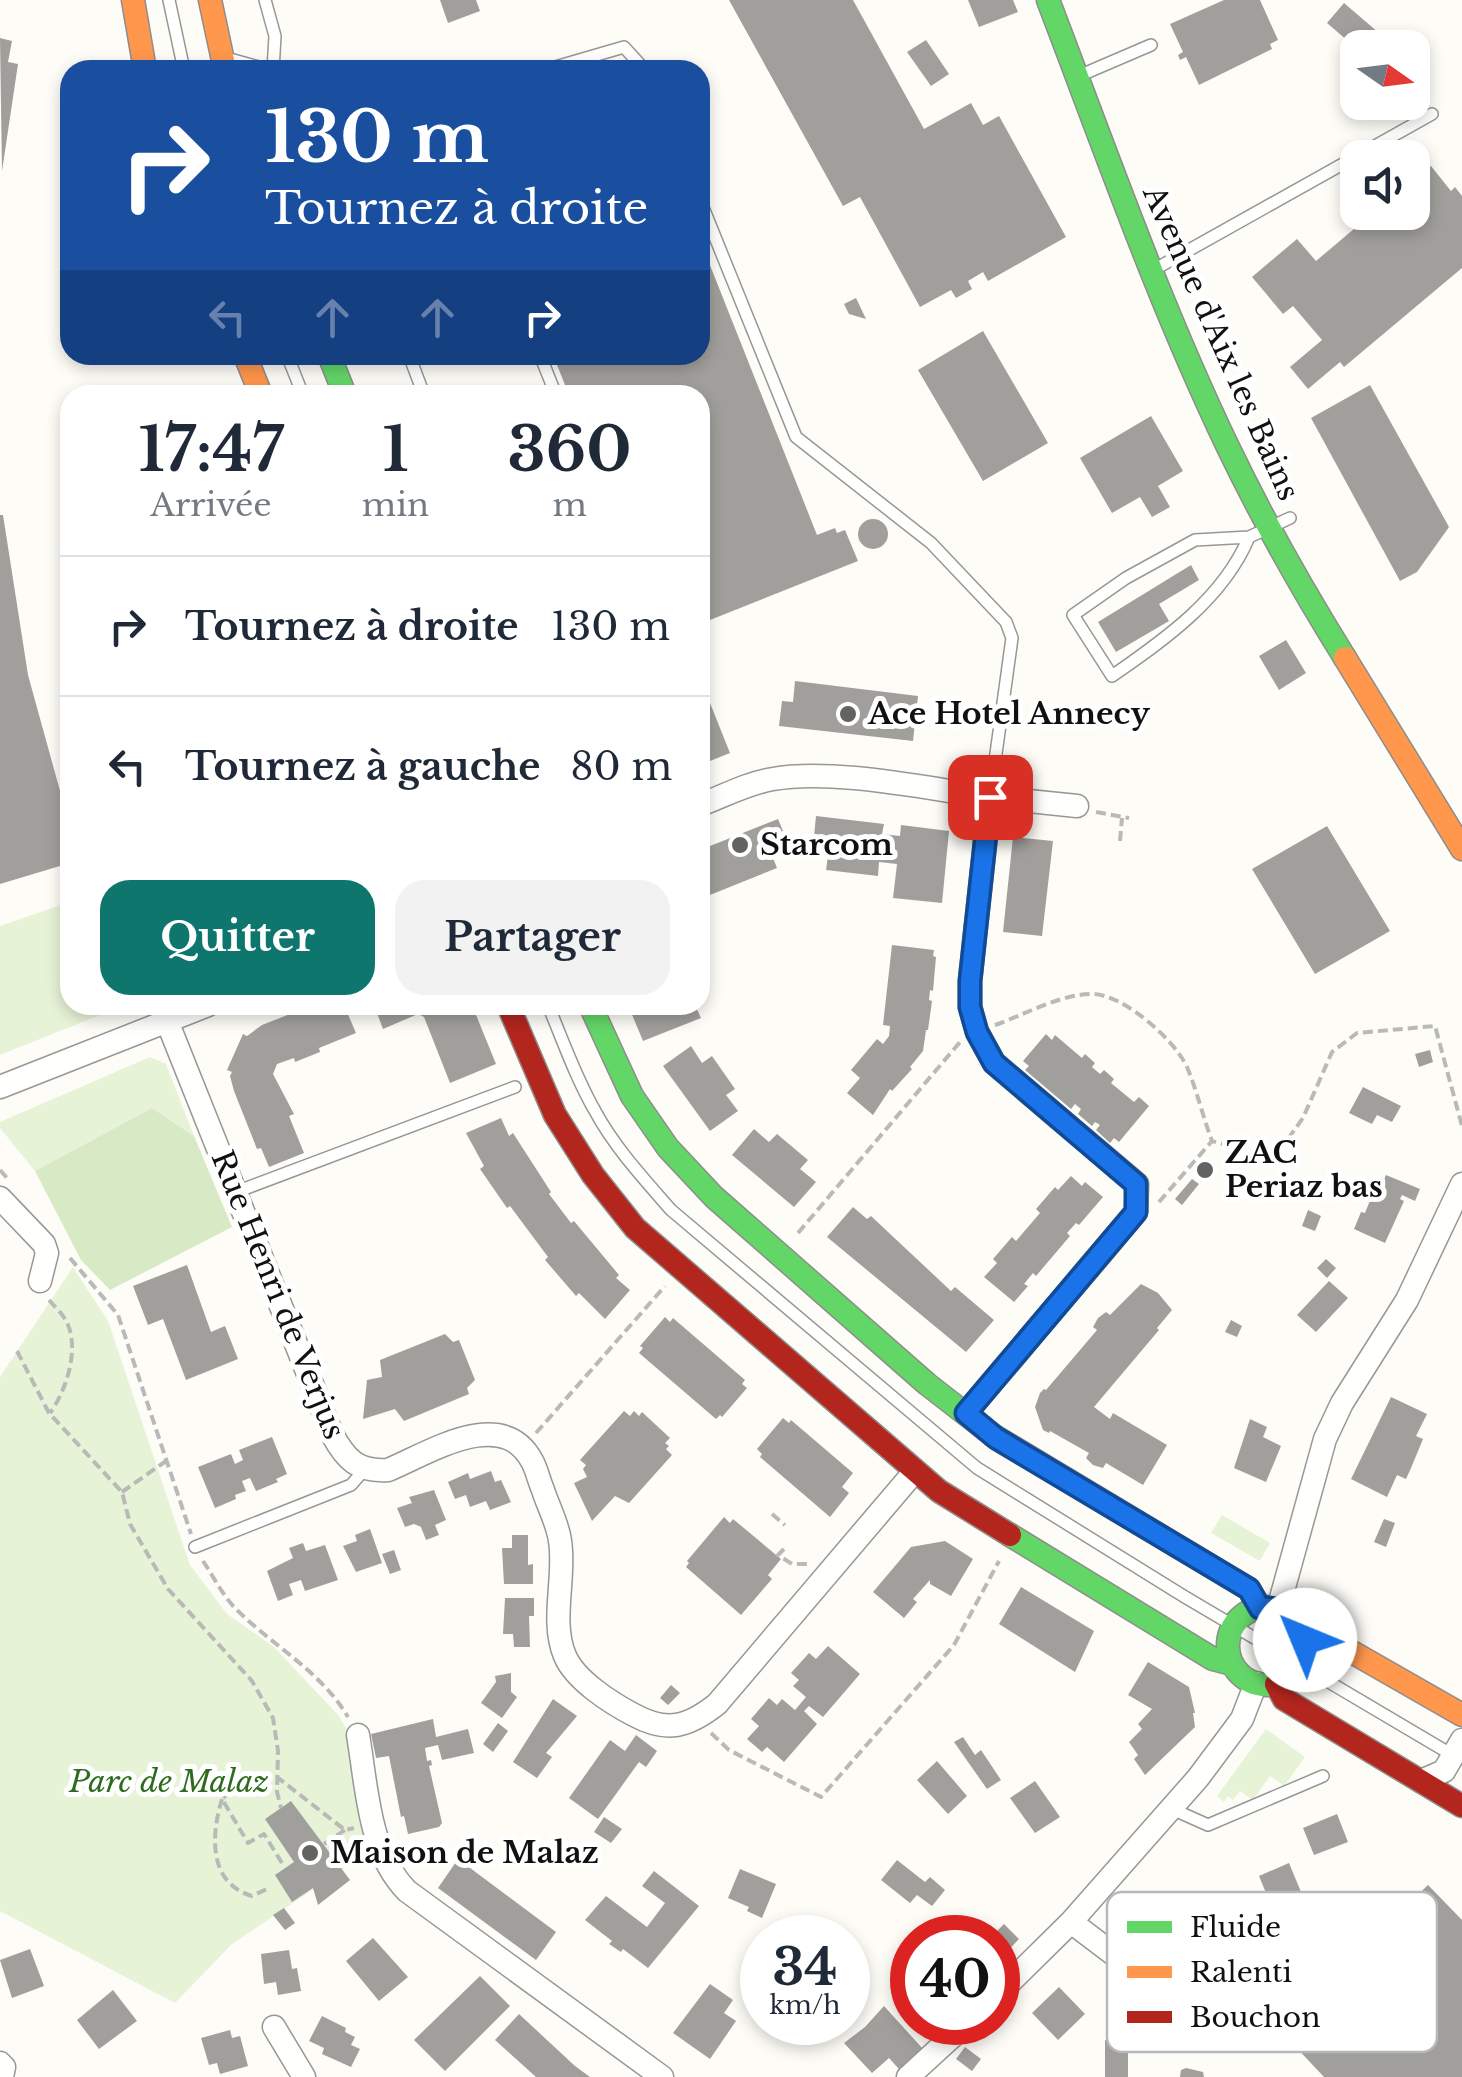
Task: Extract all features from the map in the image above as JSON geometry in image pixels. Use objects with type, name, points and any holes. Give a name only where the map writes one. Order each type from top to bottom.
[{"type":"street","points":[[133,0],[143,60]]},
{"type":"street","points":[[210,0],[222,60]]},
{"type":"street","name":"Avenue d'Aix les Bains","points":[[1048,0],[1152,270],[1231,440],[1277,529],[1376,701],[1416,752]]},
{"type":"street","name":"Avenue d'Aix les Bains","points":[[1277,529],[1278,494]]},
{"type":"street","name":"Avenue d'Aix les Bains","points":[[1335,596],[1462,849]]},
{"type":"street","points":[[710,801],[769,779],[827,776],[1077,806]]},
{"type":"street","points":[[966,1413],[1136,1212],[1136,1184],[994,1063],[977,1032],[970,1007],[970,981],[990,797]]},
{"type":"street","points":[[1,1087],[182,1015]]},
{"type":"street","points":[[512,1015],[554,1115],[593,1175],[635,1228],[952,1500],[1213,1659],[1232,1664]]},
{"type":"street","points":[[595,1015],[632,1096],[668,1148],[714,1197],[927,1384],[996,1438],[1249,1589],[1269,1608],[1295,1619],[1301,1628],[1305,1654],[1300,1666],[1290,1677],[1266,1684],[1172,1809],[1071,1922],[1020,1972]]},
{"type":"street","name":"Rue Henri de Verjus","points":[[167,1021],[332,1434],[351,1463],[366,1469],[388,1470],[484,1433],[504,1436],[523,1448]]},
{"type":"street","points":[[1269,1608],[1325,1440],[1342,1403],[1407,1300],[1462,1184]]},
{"type":"street","points":[[0,1198],[44,1244],[56,1251],[44,1291]]},
{"type":"street","points":[[523,1448],[532,1462],[560,1540],[560,1635],[564,1654],[574,1671],[630,1713],[652,1724],[673,1728],[697,1720],[717,1704],[914,1471]]},
{"type":"street","points":[[1269,1608],[1245,1614],[1234,1625],[1228,1651],[1242,1676],[1266,1684],[1284,1699],[1462,1806]]},
{"type":"street","points":[[1301,1628],[1310,1628],[1462,1715]]},
{"type":"street","points":[[358,1734],[373,1824],[395,1878],[407,1891],[662,2077]]},
{"type":"street","points":[[1420,1781],[1444,1771],[1459,1752]]},
{"type":"street","points":[[1071,1922],[1107,1949]]},
{"type":"street","points":[[274,2027],[304,2077]]},
{"type":"street","points":[[908,2077],[943,2045]]},
{"type":"street","points":[[0,2063],[4,2068],[2,2077]]},
{"type":"lane","points":[[169,0],[182,60]]},
{"type":"lane","points":[[265,0],[275,36],[272,60]]},
{"type":"lane","points":[[1077,76],[1151,45]]},
{"type":"lane","points":[[579,60],[624,47],[635,60]]},
{"type":"lane","points":[[1152,270],[1432,114]]},
{"type":"lane","points":[[710,225],[796,438],[930,544],[1006,622],[1012,638],[990,797]]},
{"type":"lane","points":[[1277,529],[1230,571],[1176,632],[1112,676],[1073,615],[1126,578],[1195,540],[1277,529]]},
{"type":"lane","points":[[552,1015],[596,1114],[671,1210],[977,1468],[1300,1666],[1459,1752]]},
{"type":"lane","points":[[236,1192],[515,1087]]},
{"type":"lane","points":[[195,1547],[351,1485],[366,1469]]},
{"type":"lane","points":[[1172,1809],[1208,1825],[1323,1776]]},
{"type":"path","points":[[1077,806],[1126,818],[1120,842]]},
{"type":"path","points":[[1156,1206],[1212,1142],[1265,1156],[1285,1143],[1303,1118],[1332,1052],[1357,1032],[1435,1026],[1462,1126]]},
{"type":"path","points":[[523,1448],[668,1282]]},
{"type":"path","points":[[44,1291],[67,1320],[74,1350],[58,1401],[49,1413]]},
{"type":"path","points":[[17,1351],[49,1413],[122,1492],[130,1524],[168,1589],[252,1680],[273,1718],[281,1808]]},
{"type":"path","points":[[122,1492],[166,1461]]},
{"type":"path","points":[[772,1514],[785,1525]]},
{"type":"path","points":[[784,1549],[778,1555],[792,1564],[814,1562]]},
{"type":"path","points":[[697,1720],[730,1750],[821,1798],[954,1645],[1002,1557]]},
{"type":"path","points":[[269,1888],[252,1896],[237,1892],[218,1869],[213,1829],[222,1799],[242,1780],[277,1777],[345,1830]]},
{"type":"path","points":[[222,1799],[248,1843],[264,1834],[282,1863]]},
{"type":"path","points":[[324,1844],[345,1830],[373,1824]]},
{"type":"green space","points":[[60,905],[60,1015],[100,1015],[0,1055],[0,926]]},
{"type":"green space","points":[[150,1057],[166,1064],[194,1136],[152,1108],[35,1171],[0,1128],[0,1122]]},
{"type":"green space","points":[[152,1108],[194,1136],[232,1227],[110,1290],[81,1260],[35,1171]]},
{"type":"green space","name":"Parc de Malaz","points":[[73,1267],[108,1321],[190,1565],[227,1614],[273,1646],[339,1716],[349,1733],[367,1853],[232,1944],[175,2003],[0,1911],[0,1377]]},
{"type":"green space","points":[[1222,1515],[1270,1543],[1260,1561],[1211,1533]]},
{"type":"green space","points":[[1266,1729],[1305,1757],[1284,1786],[1270,1776],[1253,1800],[1240,1791],[1233,1800],[1228,1796],[1224,1802],[1217,1796]]},
{"type":"building","points":[[440,0],[476,0],[480,11],[448,23]]},
{"type":"building","points":[[729,0],[853,0],[924,129],[971,103],[983,125],[999,116],[1066,237],[988,281],[983,272],[968,281],[972,289],[956,298],[951,290],[920,307],[860,197],[843,206]]},
{"type":"building","points":[[968,0],[1013,0],[1018,12],[979,27]]},
{"type":"building","points":[[1224,0],[1260,0],[1278,40],[1270,44],[1272,49],[1199,85],[1186,57],[1180,60],[1178,55],[1183,52],[1170,24]]},
{"type":"building","points":[[1344,3],[1376,30],[1340,30],[1340,34],[1327,23]]},
{"type":"building","points":[[0,38],[12,41],[8,62],[18,64],[2,171]]},
{"type":"building","points":[[926,40],[949,74],[931,86],[907,52]]},
{"type":"building","points":[[1430,167],[1451,191],[1455,187],[1462,196],[1462,268],[1344,367],[1340,362],[1308,389],[1290,367],[1322,340],[1293,306],[1283,314],[1252,277],[1297,239],[1316,261],[1353,230],[1430,230]]},
{"type":"building","points":[[710,265],[817,535],[835,528],[837,533],[845,530],[858,561],[710,620],[710,385],[565,385],[557,365],[710,365]]},
{"type":"building","points":[[856,298],[866,319],[849,314],[844,304]]},
{"type":"building","points":[[983,331],[1048,443],[983,481],[918,370]]},
{"type":"building","points":[[1370,385],[1449,527],[1417,572],[1400,581],[1311,418]]},
{"type":"building","points":[[1151,416],[1183,471],[1158,486],[1170,507],[1152,517],[1140,497],[1112,513],[1080,458]]},
{"type":"building","points":[[3,515],[28,675],[60,791],[60,866],[0,884]]},
{"type":"building","points":[[873,519],[884,523],[888,534],[884,545],[873,549],[862,545],[858,534],[862,523]]},
{"type":"building","points":[[1191,565],[1199,580],[1159,604],[1169,621],[1116,652],[1098,622]]},
{"type":"building","points":[[1286,640],[1306,673],[1279,690],[1259,656]]},
{"type":"building","name":"Ace Hotel Annecy","points":[[795,681],[918,696],[913,741],[779,726],[782,701],[793,702]]},
{"type":"building","points":[[710,703],[730,753],[710,761]]},
{"type":"building","points":[[816,816],[884,824],[882,834],[900,836],[901,825],[949,831],[942,903],[893,898],[897,864],[879,862],[878,876],[826,870],[829,849],[813,847]]},
{"type":"building","points":[[778,819],[783,831],[765,838],[777,868],[710,895],[710,846]]},
{"type":"building","points":[[1327,826],[1390,931],[1315,974],[1252,869]]},
{"type":"building","points":[[1013,837],[1053,841],[1042,936],[1003,932]]},
{"type":"building","points":[[892,945],[934,950],[933,991],[930,990],[929,1000],[932,1001],[923,1051],[873,1115],[847,1093],[860,1078],[851,1070],[877,1039],[883,1044],[889,1036],[890,1026],[883,1025]]},
{"type":"building","points":[[288,1015],[348,1015],[356,1033],[295,1062],[294,1058],[277,1064],[273,1074],[294,1114],[289,1116],[304,1153],[269,1167],[261,1148],[257,1149],[234,1091],[232,1072],[227,1070],[243,1034],[247,1036]]},
{"type":"building","points":[[378,1015],[416,1015],[383,1029]]},
{"type":"building","points":[[420,1015],[476,1015],[496,1064],[450,1083]]},
{"type":"building","points":[[632,1015],[701,1018],[643,1041]]},
{"type":"building","points":[[1046,1034],[1052,1040],[1055,1035],[1082,1058],[1085,1054],[1095,1063],[1092,1067],[1100,1074],[1104,1070],[1114,1079],[1111,1083],[1134,1102],[1139,1097],[1149,1106],[1119,1142],[1114,1138],[1110,1143],[1096,1130],[1100,1125],[1095,1122],[1092,1126],[1078,1114],[1081,1109],[1075,1104],[1071,1109],[1025,1070],[1029,1066],[1023,1061]]},
{"type":"building","points":[[691,1046],[702,1063],[712,1056],[735,1089],[726,1095],[738,1111],[710,1131],[663,1066]]},
{"type":"building","points":[[1430,1050],[1433,1062],[1419,1067],[1415,1054]]},
{"type":"building","points":[[1363,1087],[1401,1106],[1392,1122],[1377,1115],[1372,1124],[1349,1113]]},
{"type":"building","points":[[501,1118],[549,1194],[630,1290],[605,1319],[579,1293],[576,1296],[545,1260],[548,1257],[480,1169],[484,1166],[466,1133]]},
{"type":"building","points":[[754,1129],[769,1142],[777,1134],[808,1160],[800,1169],[816,1182],[794,1207],[732,1155]]},
{"type":"building","points":[[1386,1175],[1420,1189],[1415,1201],[1402,1195],[1400,1199],[1404,1201],[1385,1243],[1354,1229]]},
{"type":"building","points":[[1071,1176],[1103,1197],[1067,1233],[1070,1236],[1036,1276],[1033,1273],[1014,1302],[984,1277],[1012,1237],[1016,1241],[1040,1213],[1036,1209]]},
{"type":"building","points":[[1192,1179],[1199,1184],[1182,1205],[1175,1199]]},
{"type":"building","points":[[853,1207],[867,1219],[871,1216],[951,1291],[955,1287],[994,1320],[966,1352],[827,1237]]},
{"type":"building","points":[[1308,1210],[1321,1216],[1315,1231],[1302,1226]]},
{"type":"building","points":[[1326,1259],[1336,1268],[1327,1278],[1317,1268]]},
{"type":"building","points":[[187,1265],[211,1332],[225,1326],[238,1359],[186,1380],[163,1319],[148,1325],[133,1286]]},
{"type":"building","points":[[1329,1281],[1348,1298],[1316,1332],[1297,1315]]},
{"type":"building","points":[[1141,1284],[1158,1293],[1172,1310],[1094,1407],[1110,1419],[1113,1413],[1167,1445],[1143,1485],[1106,1463],[1103,1468],[1093,1465],[1086,1458],[1089,1453],[1043,1430],[1035,1407],[1040,1393],[1097,1330],[1093,1327],[1098,1318],[1106,1312],[1110,1315]]},
{"type":"building","points":[[665,1317],[670,1322],[673,1318],[745,1380],[742,1384],[747,1388],[722,1417],[716,1419],[639,1353],[643,1348],[640,1346]]},
{"type":"building","points":[[1231,1320],[1242,1326],[1237,1337],[1225,1332]]},
{"type":"building","points":[[445,1334],[453,1342],[459,1340],[475,1380],[467,1388],[469,1394],[404,1421],[395,1409],[363,1419],[367,1380],[382,1377],[380,1360]]},
{"type":"building","points":[[1391,1397],[1427,1414],[1416,1436],[1423,1439],[1406,1479],[1397,1475],[1387,1497],[1351,1479]]},
{"type":"building","points":[[624,1411],[630,1416],[634,1411],[639,1416],[642,1412],[670,1438],[665,1443],[672,1455],[629,1503],[615,1496],[592,1521],[574,1483],[587,1477],[583,1469],[586,1465],[580,1460]]},
{"type":"building","points":[[783,1418],[789,1423],[791,1420],[853,1473],[842,1487],[849,1493],[830,1517],[760,1457],[757,1449]]},
{"type":"building","points":[[1250,1419],[1267,1427],[1263,1437],[1281,1446],[1266,1482],[1234,1468]]},
{"type":"building","points":[[272,1437],[287,1474],[256,1491],[250,1478],[242,1481],[246,1491],[215,1508],[198,1467],[231,1454],[235,1464],[243,1460],[239,1450]]},
{"type":"building","points":[[491,1471],[495,1482],[501,1480],[511,1502],[490,1510],[486,1501],[470,1507],[466,1495],[455,1499],[448,1482],[468,1473],[470,1479]]},
{"type":"building","points":[[434,1490],[446,1520],[435,1525],[439,1535],[426,1540],[421,1527],[405,1527],[397,1508],[412,1503],[409,1497]]},
{"type":"building","points":[[724,1517],[730,1523],[733,1519],[781,1559],[768,1575],[772,1579],[741,1615],[686,1567]]},
{"type":"building","points":[[1384,1519],[1395,1523],[1386,1547],[1374,1542]]},
{"type":"building","points":[[370,1529],[382,1563],[356,1572],[343,1546],[357,1541],[355,1535]]},
{"type":"building","points":[[512,1535],[528,1535],[528,1565],[533,1564],[533,1584],[504,1584],[502,1548],[512,1548]]},
{"type":"building","points":[[945,1541],[973,1559],[951,1596],[930,1584],[930,1580],[913,1599],[917,1602],[904,1618],[873,1592],[911,1547]]},
{"type":"building","points":[[303,1543],[306,1551],[325,1545],[338,1580],[305,1591],[301,1580],[289,1584],[293,1595],[278,1601],[267,1571],[293,1558],[289,1548]]},
{"type":"building","points":[[394,1550],[401,1570],[390,1574],[382,1554]]},
{"type":"building","points":[[1021,1587],[1094,1631],[1075,1672],[999,1624]]},
{"type":"building","points":[[505,1598],[534,1598],[534,1616],[529,1616],[530,1647],[514,1647],[513,1634],[503,1634]]},
{"type":"building","points":[[828,1646],[860,1674],[823,1717],[809,1706],[804,1711],[817,1724],[784,1762],[767,1747],[762,1752],[747,1739],[759,1726],[751,1719],[769,1698],[777,1705],[782,1699],[795,1710],[806,1697],[793,1686],[799,1680],[791,1673],[809,1653],[816,1659]]},
{"type":"building","points":[[1148,1662],[1189,1687],[1195,1727],[1145,1775],[1129,1742],[1142,1729],[1138,1724],[1152,1709],[1128,1695]]},
{"type":"building","points":[[511,1673],[511,1692],[517,1697],[502,1718],[481,1703],[496,1682],[495,1676]]},
{"type":"building","points":[[671,1685],[680,1693],[668,1705],[660,1698]]},
{"type":"building","points":[[553,1699],[577,1716],[546,1753],[552,1757],[537,1778],[513,1762]]},
{"type":"building","points":[[433,1719],[436,1737],[468,1729],[474,1753],[442,1760],[438,1745],[425,1748],[427,1761],[431,1760],[429,1766],[442,1823],[408,1834],[389,1756],[376,1758],[371,1734]]},
{"type":"building","points":[[498,1723],[508,1731],[493,1752],[483,1744]]},
{"type":"building","points":[[636,1735],[657,1751],[646,1767],[639,1762],[598,1819],[569,1798],[610,1740],[625,1751]]},
{"type":"building","points":[[963,1737],[975,1755],[981,1750],[1001,1780],[987,1789],[954,1742]]},
{"type":"building","points":[[937,1761],[967,1796],[948,1814],[917,1780]]},
{"type":"building","points":[[1035,1781],[1060,1817],[1035,1833],[1010,1798]]},
{"type":"building","points":[[291,1801],[350,1880],[318,1905],[313,1888],[292,1902],[275,1875],[294,1862],[265,1819]]},
{"type":"building","points":[[1337,1814],[1348,1842],[1314,1855],[1303,1828]]},
{"type":"building","points":[[604,1817],[622,1829],[611,1843],[594,1832]]},
{"type":"building","points":[[458,1859],[556,1932],[536,1960],[438,1888]]},
{"type":"building","points":[[897,1860],[925,1882],[930,1877],[945,1890],[932,1906],[917,1895],[910,1903],[881,1880]]},
{"type":"building","points":[[1289,1863],[1301,1892],[1266,1892],[1259,1876]]},
{"type":"building","points":[[740,1869],[776,1884],[763,1915],[747,1911],[749,1907],[728,1898]]},
{"type":"building","points":[[654,1871],[699,1906],[648,1968],[623,1949],[621,1952],[609,1944],[612,1941],[585,1920],[606,1896],[647,1927],[665,1903],[642,1886]]},
{"type":"building","points":[[1437,1894],[1462,1920],[1462,2077],[1324,2077],[1301,2052],[1437,2052]]},
{"type":"building","points":[[284,1908],[295,1923],[285,1930],[273,1915]]},
{"type":"building","points":[[373,1938],[408,1977],[379,2001],[346,1961]]},
{"type":"building","points":[[30,1949],[44,1986],[12,1998],[0,1960]]},
{"type":"building","points":[[289,1950],[301,1991],[278,1995],[276,1982],[264,1984],[261,1954]]},
{"type":"building","points":[[480,1976],[510,2006],[445,2071],[414,2040]]},
{"type":"building","points":[[710,1984],[733,2000],[724,2013],[736,2021],[710,2059],[673,2033]]},
{"type":"building","points":[[1059,1987],[1085,2014],[1058,2040],[1032,2013]]},
{"type":"building","points":[[113,1990],[137,2021],[99,2049],[77,2020]]},
{"type":"building","points":[[884,2006],[890,2013],[890,2045],[919,2045],[923,2049],[899,2069],[889,2058],[872,2073],[846,2045],[870,2045],[870,2021]]},
{"type":"building","points":[[519,2014],[590,2077],[536,2077],[495,2040]]},
{"type":"building","points":[[322,2016],[355,2037],[351,2045],[360,2049],[351,2067],[322,2054],[324,2048],[309,2041]]},
{"type":"building","points":[[230,2030],[232,2038],[240,2036],[248,2066],[220,2074],[217,2063],[209,2065],[201,2038]]},
{"type":"building","points":[[1105,2040],[1107,2052],[1128,2052],[1128,2077],[1105,2077]]},
{"type":"building","points":[[965,2047],[981,2059],[972,2071],[956,2059]]},
{"type":"building","points":[[1181,2070],[1203,2072],[1204,2077],[1180,2077]]},
{"type":"traffic: fast","points":[[1048,0],[1133,224],[1202,391],[1268,526],[1345,658]]},
{"type":"traffic: fast","points":[[333,365],[341,385]]},
{"type":"traffic: fast","points":[[595,1015],[632,1096],[668,1148],[714,1197],[927,1384],[994,1436]]},
{"type":"traffic: fast","points":[[1010,1535],[1213,1659],[1232,1664]]},
{"type":"traffic: fast","points":[[1267,1607],[1282,1610],[1294,1619],[1303,1631],[1306,1646],[1303,1661],[1294,1673],[1282,1682],[1267,1685],[1252,1682],[1240,1673],[1231,1661],[1228,1646],[1231,1631],[1240,1619],[1252,1610],[1267,1607]]},
{"type":"traffic: slow","points":[[133,0],[143,60]]},
{"type":"traffic: slow","points":[[210,0],[223,60]]},
{"type":"traffic: slow","points":[[249,365],[257,385]]},
{"type":"traffic: slow","points":[[1345,658],[1462,849]]},
{"type":"traffic: slow","points":[[1301,1628],[1310,1628],[1462,1715]]},
{"type":"traffic: jam","points":[[512,1015],[555,1115],[593,1175],[635,1228],[939,1491],[1010,1535]]},
{"type":"traffic: jam","points":[[994,1436],[1249,1589],[1259,1608]]},
{"type":"traffic: jam","points":[[1276,1684],[1284,1699],[1462,1806]]},
{"type":"place","name":"Ace Hotel Annecy","points":[[848,714]]},
{"type":"place","name":"Starcom","points":[[740,845]]},
{"type":"place","name":"ZAC Periaz bas","points":[[1205,1170]]},
{"type":"place","name":"Maison de Malaz","points":[[310,1853]]},
{"type":"route","points":[[990,797],[970,981],[970,1007],[977,1032],[994,1063],[1136,1184],[1136,1212],[966,1413],[996,1438],[1249,1589],[1260,1608],[1278,1608],[1287,1613],[1301,1628],[1305,1640]]}]
